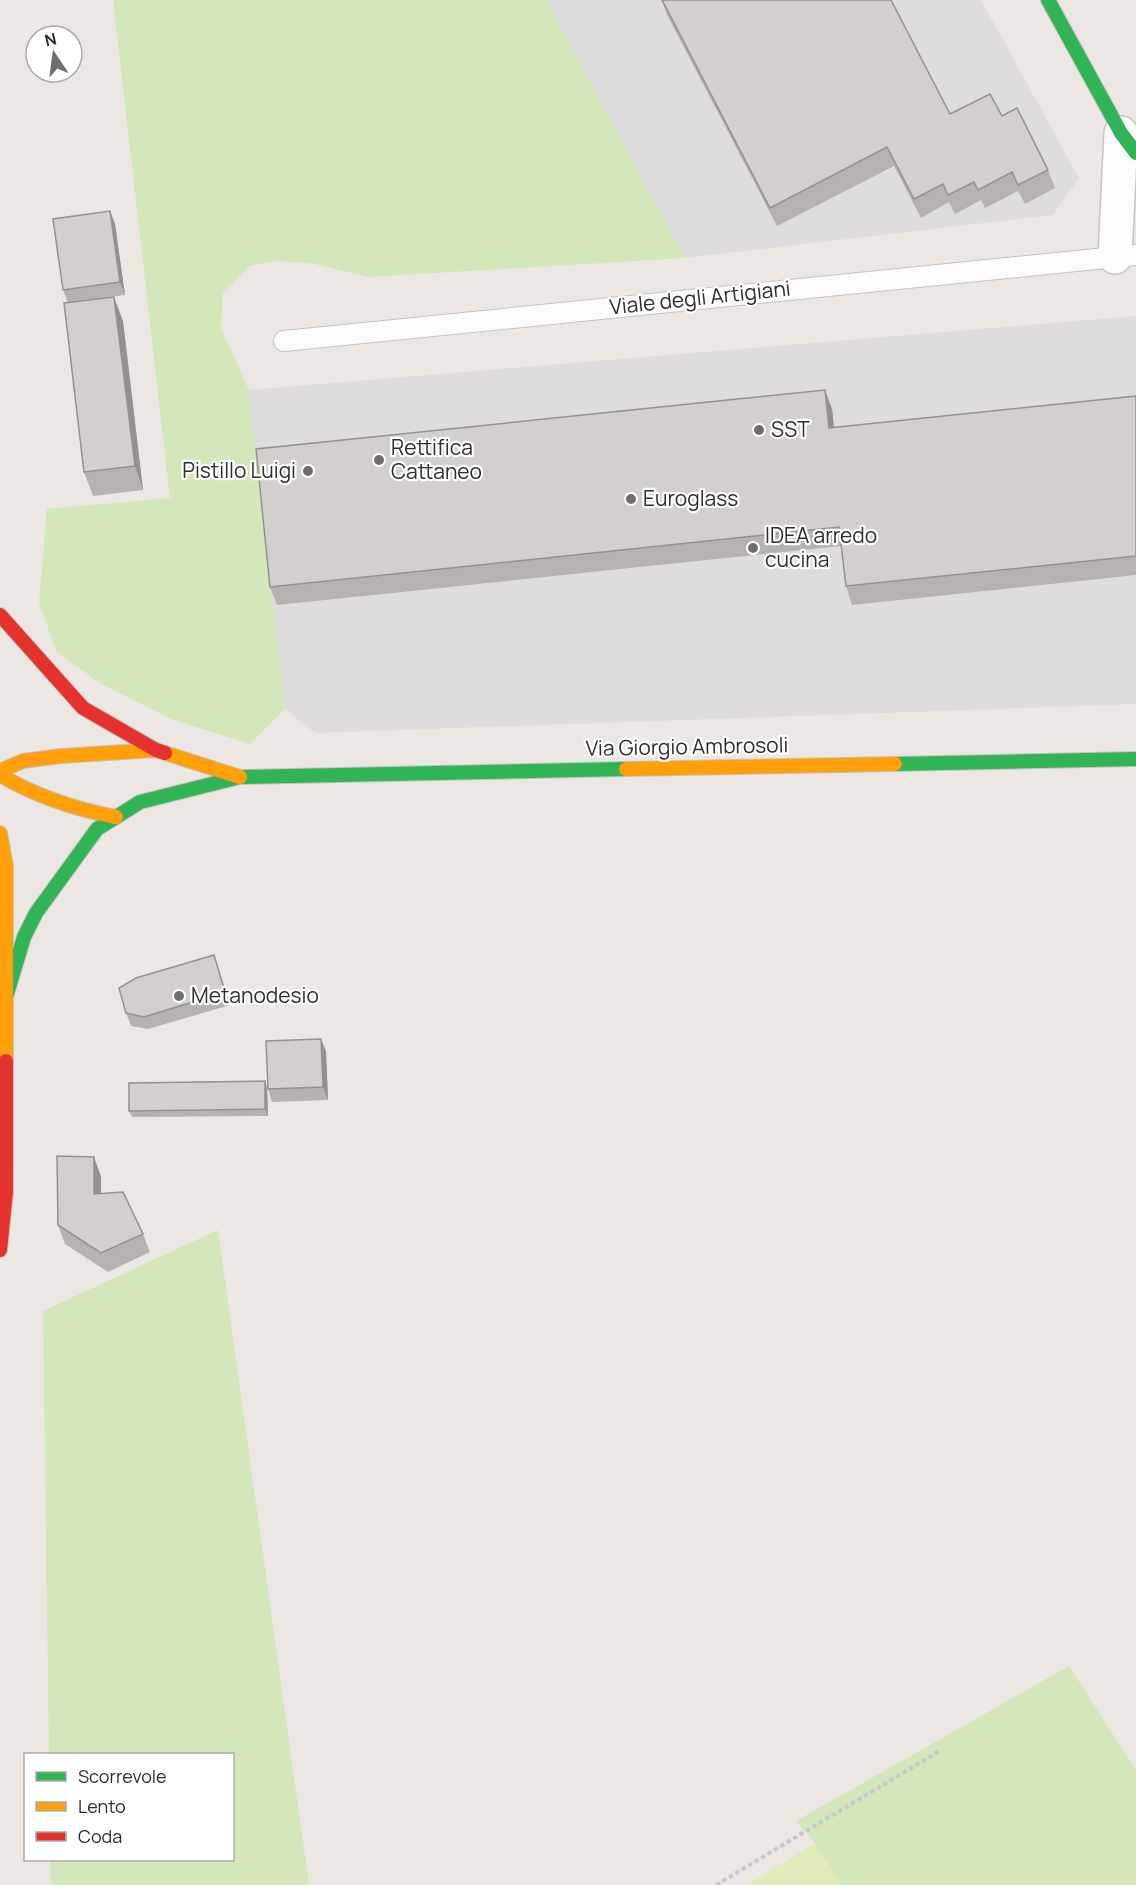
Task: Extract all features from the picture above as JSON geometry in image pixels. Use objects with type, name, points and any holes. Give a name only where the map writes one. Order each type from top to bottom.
[{"type":"main road","name":"Viale degli Artigiani","points":[[1048,0],[1129,143]]},
{"type":"main road","name":"Via Giorgio Ambrosoli","points":[[0,615],[83,708],[156,750],[240,777]]},
{"type":"main road","name":"Via Giorgio Ambrosoli","points":[[116,817],[47,800],[23,790],[0,773],[23,761],[156,750]]},
{"type":"main road","name":"Via Giorgio Ambrosoli","points":[[6,998],[24,937],[36,913],[97,829],[140,802],[240,777],[1136,759]]},
{"type":"main road","points":[[0,834],[6,866],[6,1192],[0,1250]]},
{"type":"street","name":"Viale degli Artigiani","points":[[1126,256],[1129,143]]},
{"type":"lane","name":"Viale degli Artigiani","points":[[284,341],[1126,256]]},
{"type":"path","points":[[716,1885],[941,1750]]},
{"type":"shaded area","points":[[546,0],[981,0],[1079,178],[1053,215],[685,258]]},
{"type":"shaded area","points":[[1136,316],[1136,704],[315,733],[285,709],[249,390]]},
{"type":"green space","points":[[113,0],[546,0],[685,258],[369,277],[310,263],[277,261],[250,266],[223,292],[221,328],[249,390],[285,709],[250,744],[171,719],[101,684],[56,651],[39,602],[47,509],[170,498]]},
{"type":"green space","points":[[218,1230],[309,1885],[51,1885],[50,1861],[234,1861],[234,1753],[49,1753],[43,1311]]},
{"type":"green space","points":[[1069,1666],[1136,1770],[1136,1885],[842,1885],[815,1843],[796,1821]]},
{"type":"green space","points":[[815,1843],[842,1885],[747,1885]]},
{"type":"building","points":[[662,0],[891,0],[950,114],[990,94],[1002,116],[1017,108],[1048,170],[1018,185],[1012,172],[978,190],[974,182],[948,195],[943,184],[914,199],[887,147],[770,208]]},
{"type":"building","points":[[110,211],[120,282],[63,290],[53,219]]},
{"type":"building","points":[[114,297],[135,466],[84,472],[64,303]]},
{"type":"building","points":[[825,390],[829,428],[1136,396],[1136,556],[846,586],[839,527],[270,587],[256,449]]},
{"type":"building","name":"Metanodesio","points":[[214,955],[225,992],[144,1017],[126,1013],[119,988],[136,978]]},
{"type":"building","points":[[321,1039],[323,1087],[268,1089],[266,1041]]},
{"type":"building","points":[[265,1081],[265,1109],[129,1111],[129,1083]]},
{"type":"building","points":[[57,1156],[94,1157],[94,1194],[123,1192],[143,1234],[101,1253],[58,1225]]},
{"type":"traffic: fast","points":[[1048,0],[1121,133],[1136,153]]},
{"type":"traffic: fast","points":[[895,764],[1136,759]]},
{"type":"traffic: fast","points":[[6,997],[24,937],[36,913],[97,829],[140,802],[240,777],[626,769]]},
{"type":"traffic: slow","points":[[0,771],[23,761],[61,756],[156,750]]},
{"type":"traffic: slow","points":[[165,753],[240,777]]},
{"type":"traffic: slow","points":[[626,769],[895,764]]},
{"type":"traffic: slow","points":[[0,775],[28,790],[56,801],[116,817]]},
{"type":"traffic: slow","points":[[0,833],[6,866],[6,1061]]},
{"type":"traffic: jam","points":[[0,615],[83,708],[165,753]]},
{"type":"traffic: jam","points":[[0,1250],[6,1192],[6,1061]]},
{"type":"place","name":"SST","points":[[759,430]]},
{"type":"place","name":"Rettifica Cattaneo","points":[[379,460]]},
{"type":"place","name":"Pistillo Luigi","points":[[308,471]]},
{"type":"place","name":"Euroglass","points":[[631,499]]},
{"type":"place","name":"IDEA arredo cucina","points":[[753,548]]},
{"type":"place","name":"Metanodesio","points":[[179,996]]}]
